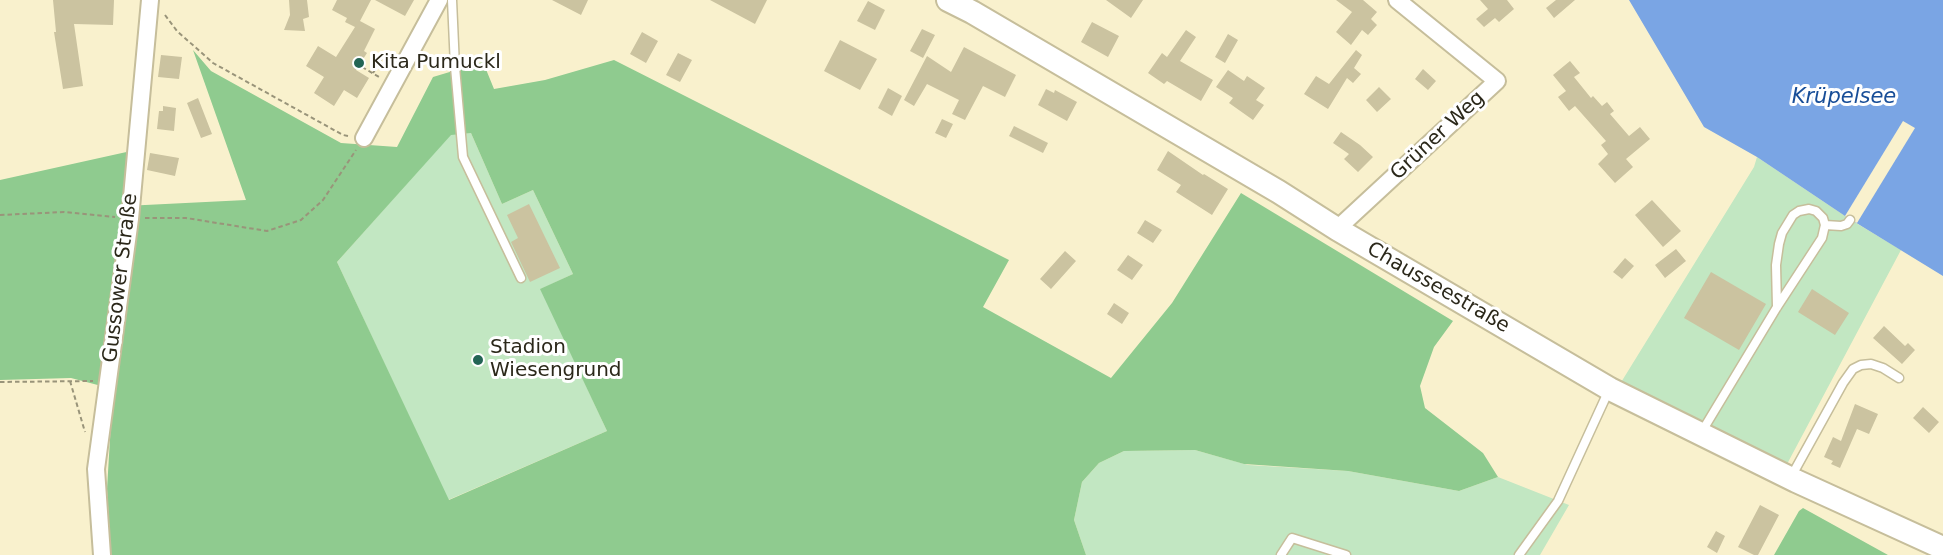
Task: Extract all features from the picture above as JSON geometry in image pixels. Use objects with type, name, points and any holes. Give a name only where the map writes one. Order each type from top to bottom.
[{"type":"main road","name":"Chausseestraße","points":[[948,0],[1269,186],[1337,229],[1610,389],[1791,478],[1943,548]]},
{"type":"street","points":[[364,138],[439,0]]},
{"type":"street","name":"Grüner Weg","points":[[1337,229],[1497,81],[1397,0]]},
{"type":"street","name":"Gussower Straße","points":[[102,555],[96,469],[130,219],[155,4]]},
{"type":"lane","points":[[452,0],[454,68],[463,157],[521,279]]},
{"type":"lane","points":[[1701,434],[1822,237],[1825,225],[1823,218],[1816,211],[1809,209],[1793,215],[1779,244],[1776,265],[1777,307]]},
{"type":"lane","points":[[1825,225],[1848,225],[1850,220]]},
{"type":"lane","points":[[1791,478],[1853,369],[1861,364],[1871,364],[1899,378]]},
{"type":"lane","points":[[1520,555],[1558,501],[1610,389]]},
{"type":"lane","points":[[1281,555],[1292,538],[1346,555]]},
{"type":"path","points":[[0,215],[64,212],[130,219],[186,218],[267,231],[301,220],[323,200],[364,138],[343,135],[213,63],[177,31],[155,4]]},
{"type":"path","points":[[373,73],[385,53]]},
{"type":"path","points":[[362,67],[393,85]]},
{"type":"path","points":[[70,381],[86,436]]},
{"type":"path","points":[[0,382],[108,381]]},
{"type":"green space","points":[[193,50],[211,71],[341,143],[397,147],[433,77],[483,62],[494,89],[545,80],[614,60],[1009,260],[983,307],[1111,378],[1172,303],[1241,193],[1453,321],[1434,347],[1420,386],[1425,408],[1483,453],[1498,477],[1459,491],[1348,471],[1244,464],[1195,450],[1124,451],[1099,463],[1082,482],[1074,520],[1086,555],[111,555],[107,489],[113,389],[71,378],[0,380],[0,180],[131,151],[125,206],[246,200]],"holes":[[[471,133],[502,204],[533,190],[573,274],[540,289],[607,431],[449,500],[337,262],[451,135]]]},
{"type":"green space","name":"Stadion Wiesengrund","points":[[471,133],[502,204],[533,190],[573,274],[541,289],[607,431],[448,500],[337,262],[451,134]]},
{"type":"green space","points":[[1757,157],[1851,220],[1901,250],[1786,466],[1620,384],[1754,167]]},
{"type":"green space","points":[[1195,450],[1248,465],[1348,471],[1459,491],[1498,477],[1569,505],[1540,555],[1086,555],[1074,520],[1082,482],[1099,463],[1124,451]]},
{"type":"green space","points":[[1803,508],[1888,555],[1774,555],[1799,511]]},
{"type":"water","name":"Krüpelsee","points":[[1629,0],[1943,0],[1943,276],[1845,216],[1757,157],[1704,127]]},
{"type":"pier","points":[[1903,121],[1915,128],[1857,223],[1845,216]]},
{"type":"building","points":[[53,0],[114,0],[113,25],[74,24],[83,86],[63,89],[54,32],[56,32]]},
{"type":"building","points":[[289,0],[307,0],[309,17],[303,19],[305,31],[284,30],[290,15]]},
{"type":"building","points":[[337,0],[371,0],[360,21],[375,29],[364,51],[367,53],[356,70],[369,78],[357,98],[344,90],[334,106],[314,93],[324,77],[306,66],[318,46],[336,57],[355,27],[345,22],[347,18],[332,10]]},
{"type":"building","points":[[375,0],[414,0],[405,16]]},
{"type":"building","points":[[552,0],[588,0],[581,15]]},
{"type":"building","points":[[710,0],[767,0],[755,24]]},
{"type":"building","points":[[1106,0],[1143,0],[1131,18]]},
{"type":"building","points":[[1336,0],[1363,0],[1377,12],[1371,19],[1377,25],[1368,35],[1362,30],[1351,45],[1336,32],[1352,12]]},
{"type":"building","points":[[1480,0],[1507,0],[1514,9],[1499,22],[1495,18],[1484,27],[1476,19],[1488,9]]},
{"type":"building","points":[[1556,0],[1575,0],[1554,18],[1546,8]]},
{"type":"building","points":[[868,1],[885,10],[875,30],[857,21]]},
{"type":"building","points":[[1092,22],[1119,36],[1108,57],[1081,42]]},
{"type":"building","points":[[922,29],[935,35],[923,58],[910,51]]},
{"type":"building","points":[[1186,30],[1196,37],[1180,61],[1213,80],[1201,101],[1167,81],[1164,84],[1148,73],[1162,53],[1167,57]]},
{"type":"building","points":[[642,32],[658,41],[646,63],[630,54]]},
{"type":"building","points":[[1228,34],[1238,40],[1225,63],[1215,57]]},
{"type":"building","points":[[840,40],[877,59],[860,90],[824,71]]},
{"type":"building","points":[[964,47],[1016,75],[1005,97],[983,86],[965,120],[952,114],[959,100],[927,84],[914,106],[904,100],[927,56],[951,72]]},
{"type":"building","points":[[1356,50],[1362,55],[1354,68],[1361,74],[1353,83],[1347,78],[1328,109],[1304,94],[1316,76],[1329,84]]},
{"type":"building","points":[[678,53],[692,60],[680,82],[666,75]]},
{"type":"building","points":[[161,55],[182,57],[179,79],[158,77]]},
{"type":"building","points":[[1570,61],[1580,73],[1574,77],[1591,98],[1593,96],[1602,106],[1607,102],[1614,111],[1610,114],[1629,136],[1640,127],[1650,139],[1626,159],[1633,167],[1615,183],[1598,164],[1608,154],[1601,145],[1606,141],[1575,106],[1569,111],[1558,97],[1566,91],[1553,75]]},
{"type":"building","points":[[1423,69],[1436,81],[1428,90],[1415,79]]},
{"type":"building","points":[[1228,70],[1244,81],[1247,76],[1265,88],[1256,100],[1264,105],[1253,120],[1229,103],[1233,98],[1216,87]]},
{"type":"building","points":[[1379,87],[1391,99],[1377,112],[1366,100]]},
{"type":"building","points":[[888,88],[902,96],[892,116],[878,108]]},
{"type":"building","points":[[1046,89],[1054,93],[1055,90],[1077,102],[1067,121],[1038,105]]},
{"type":"building","points":[[198,98],[212,134],[201,138],[187,103]]},
{"type":"building","points":[[163,106],[176,108],[174,131],[157,129],[159,111],[163,111]]},
{"type":"building","points":[[942,119],[953,124],[946,138],[935,133]]},
{"type":"building","points":[[1014,126],[1048,143],[1043,153],[1009,136]]},
{"type":"building","points":[[1341,132],[1373,157],[1358,172],[1344,159],[1349,154],[1333,143]]},
{"type":"building","points":[[1168,151],[1228,189],[1212,215],[1176,192],[1181,185],[1157,170]]},
{"type":"building","points":[[150,153],[179,158],[175,176],[147,170]]},
{"type":"building","points":[[1652,200],[1681,231],[1663,247],[1635,215]]},
{"type":"building","points":[[529,204],[560,268],[530,282],[511,242],[518,238],[507,215]]},
{"type":"building","points":[[1145,220],[1162,230],[1153,243],[1137,233]]},
{"type":"building","points":[[1676,249],[1686,261],[1665,278],[1655,265]]},
{"type":"building","points":[[1065,251],[1076,261],[1051,289],[1040,279]]},
{"type":"building","points":[[1128,255],[1143,265],[1132,280],[1117,270]]},
{"type":"building","points":[[1625,258],[1634,266],[1622,279],[1613,272]]},
{"type":"building","points":[[1711,272],[1766,304],[1739,350],[1684,318]]},
{"type":"building","points":[[1812,289],[1849,313],[1835,335],[1798,312]]},
{"type":"building","points":[[1114,303],[1129,313],[1122,324],[1107,314]]},
{"type":"building","points":[[1884,326],[1905,346],[1908,343],[1915,350],[1902,364],[1873,338]]},
{"type":"building","points":[[1855,404],[1878,414],[1869,434],[1857,429],[1840,468],[1831,464],[1833,461],[1824,457],[1833,437],[1841,441]]},
{"type":"building","points":[[1923,407],[1939,422],[1929,433],[1913,418]]},
{"type":"building","points":[[1760,505],[1779,515],[1758,555],[1754,555],[1738,547]]},
{"type":"building","points":[[1716,531],[1725,536],[1717,553],[1707,547]]},
{"type":"place","name":"Kita Pumuckl","points":[[359,63]]},
{"type":"place","name":"Stadion Wiesengrund","points":[[478,360]]}]
